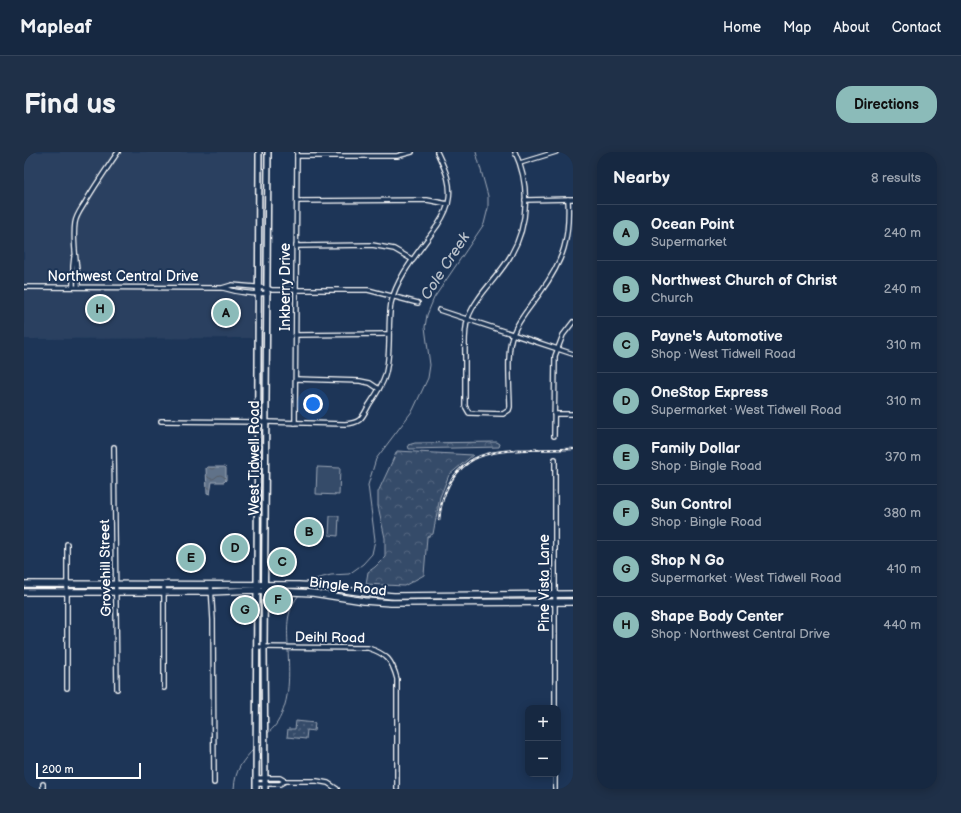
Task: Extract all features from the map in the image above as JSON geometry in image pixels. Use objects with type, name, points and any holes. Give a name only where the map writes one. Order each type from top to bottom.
[{"type":"main road","name":"West Tidwell Road","points":[[256,784],[259,152]]},
{"type":"main road","name":"West Tidwell Road","points":[[265,783],[265,524],[269,291],[267,201],[268,152]]},
{"type":"main road","points":[[258,201],[267,201]]},
{"type":"main road","points":[[257,481],[266,481]]},
{"type":"main road","points":[[257,525],[265,524]]},
{"type":"main road","name":"Bingle Road","points":[[24,584],[211,585],[257,587],[265,591],[318,593],[372,602],[573,602]]},
{"type":"main road","name":"Bingle Road","points":[[24,592],[211,592],[257,587],[265,584],[321,586],[376,594],[414,596],[573,594]]},
{"type":"main road","points":[[340,596],[341,589]]},
{"type":"main road","points":[[483,594],[483,602]]},
{"type":"main road","points":[[414,596],[414,603]]},
{"type":"main road","points":[[256,688],[265,687]]},
{"type":"street","points":[[78,287],[75,254],[75,224],[78,215],[118,152]]},
{"type":"street","points":[[297,154],[396,156],[412,152]]},
{"type":"street","points":[[161,421],[357,423],[379,389],[385,376],[389,317],[394,296],[402,275],[442,218],[448,204],[450,190],[448,175],[437,152]]},
{"type":"street","points":[[515,152],[520,163],[524,180],[526,200],[524,218],[518,240],[511,255],[473,307],[468,319],[465,336],[465,406],[469,413],[503,414],[509,410],[509,356],[512,334],[524,314],[553,274],[561,258],[567,240],[569,219],[568,199]]},
{"type":"street","points":[[520,163],[556,152]]},
{"type":"street","name":"Inkberry Drive","points":[[295,423],[297,154]]},
{"type":"street","points":[[526,200],[573,199]]},
{"type":"street","points":[[297,201],[427,200],[448,204]]},
{"type":"street","points":[[296,246],[372,245],[394,249],[412,260]]},
{"type":"street","points":[[73,287],[73,266],[75,254]]},
{"type":"street","name":"Northwest Central Drive","points":[[24,287],[222,288],[232,285],[269,291],[368,290],[418,303]]},
{"type":"street","points":[[439,310],[573,354]]},
{"type":"street","points":[[554,436],[554,365],[557,348],[573,322]]},
{"type":"street","points":[[296,335],[388,334]]},
{"type":"street","points":[[296,379],[360,381],[370,383],[379,389]]},
{"type":"street","points":[[554,414],[573,414]]},
{"type":"street","name":"Grovehill Street","points":[[114,447],[117,689]]},
{"type":"street","name":"Pine Vista Lane","points":[[555,459],[555,705]]},
{"type":"street","points":[[67,544],[67,688]]},
{"type":"street","points":[[164,585],[164,688]]},
{"type":"street","points":[[211,585],[213,620],[214,783]]},
{"type":"street","name":"Deihl Road","points":[[257,647],[368,648],[381,652],[389,660],[394,667],[397,679],[397,789]]},
{"type":"street","points":[[555,777],[555,789]]},
{"type":"street","points":[[256,784],[280,784],[284,781],[317,781],[328,783],[337,789]]},
{"type":"street","points":[[43,784],[43,789]]},
{"type":"shaded area","points":[[24,152],[254,152],[253,338],[24,339]]},
{"type":"green space","points":[[497,442],[500,444],[499,447],[409,449],[408,445],[415,443]]},
{"type":"green space","points":[[397,451],[473,455],[449,475],[440,497],[433,534],[427,537],[424,575],[404,586],[366,584],[368,572],[385,557],[385,538],[378,506],[378,492]]},
{"type":"green space","points":[[317,467],[340,468],[339,495],[316,494]]},
{"type":"green space","points":[[330,516],[339,516],[338,536],[329,535]]},
{"type":"green space","points":[[296,721],[315,723],[314,731],[307,730],[306,739],[287,737],[288,729],[295,729]]},
{"type":"water","points":[[206,468],[226,468],[226,480],[224,482],[212,482],[210,494],[207,493]]},
{"type":"waterway","name":"Cole Creek","points":[[310,583],[315,579],[331,575],[349,574],[363,564],[372,554],[375,540],[368,485],[376,459],[413,410],[428,378],[430,365],[425,327],[427,315],[434,298],[484,224],[488,208],[488,196],[476,152]]},
{"type":"waterway","name":"Cole Creek","points":[[288,645],[288,618],[292,606],[300,594]]},
{"type":"waterway","name":"Cole Creek","points":[[266,735],[277,723],[285,705],[288,687],[288,649]]},
{"type":"waterway","name":"Cole Creek","points":[[258,744],[263,739]]},
{"type":"waterway","name":"Cole Creek","points":[[234,789],[236,776],[240,766],[255,748]]},
{"type":"railway","points":[[515,450],[573,449]]},
{"type":"railway","points":[[439,520],[447,487],[462,468],[469,462],[487,454],[520,450]]},
{"type":"place","name":"Shape Body Center","points":[[100,309]]},
{"type":"place","name":"Ocean Point","points":[[226,313]]},
{"type":"place","name":"Northwest Church of Christ","points":[[309,532]]},
{"type":"place","name":"OneStop Express","points":[[235,548]]},
{"type":"place","name":"Family Dollar","points":[[191,558]]},
{"type":"place","name":"Payne's Automotive","points":[[282,562]]},
{"type":"place","name":"Sun Control","points":[[278,600]]},
{"type":"place","name":"Shop N Go","points":[[245,610]]}]
